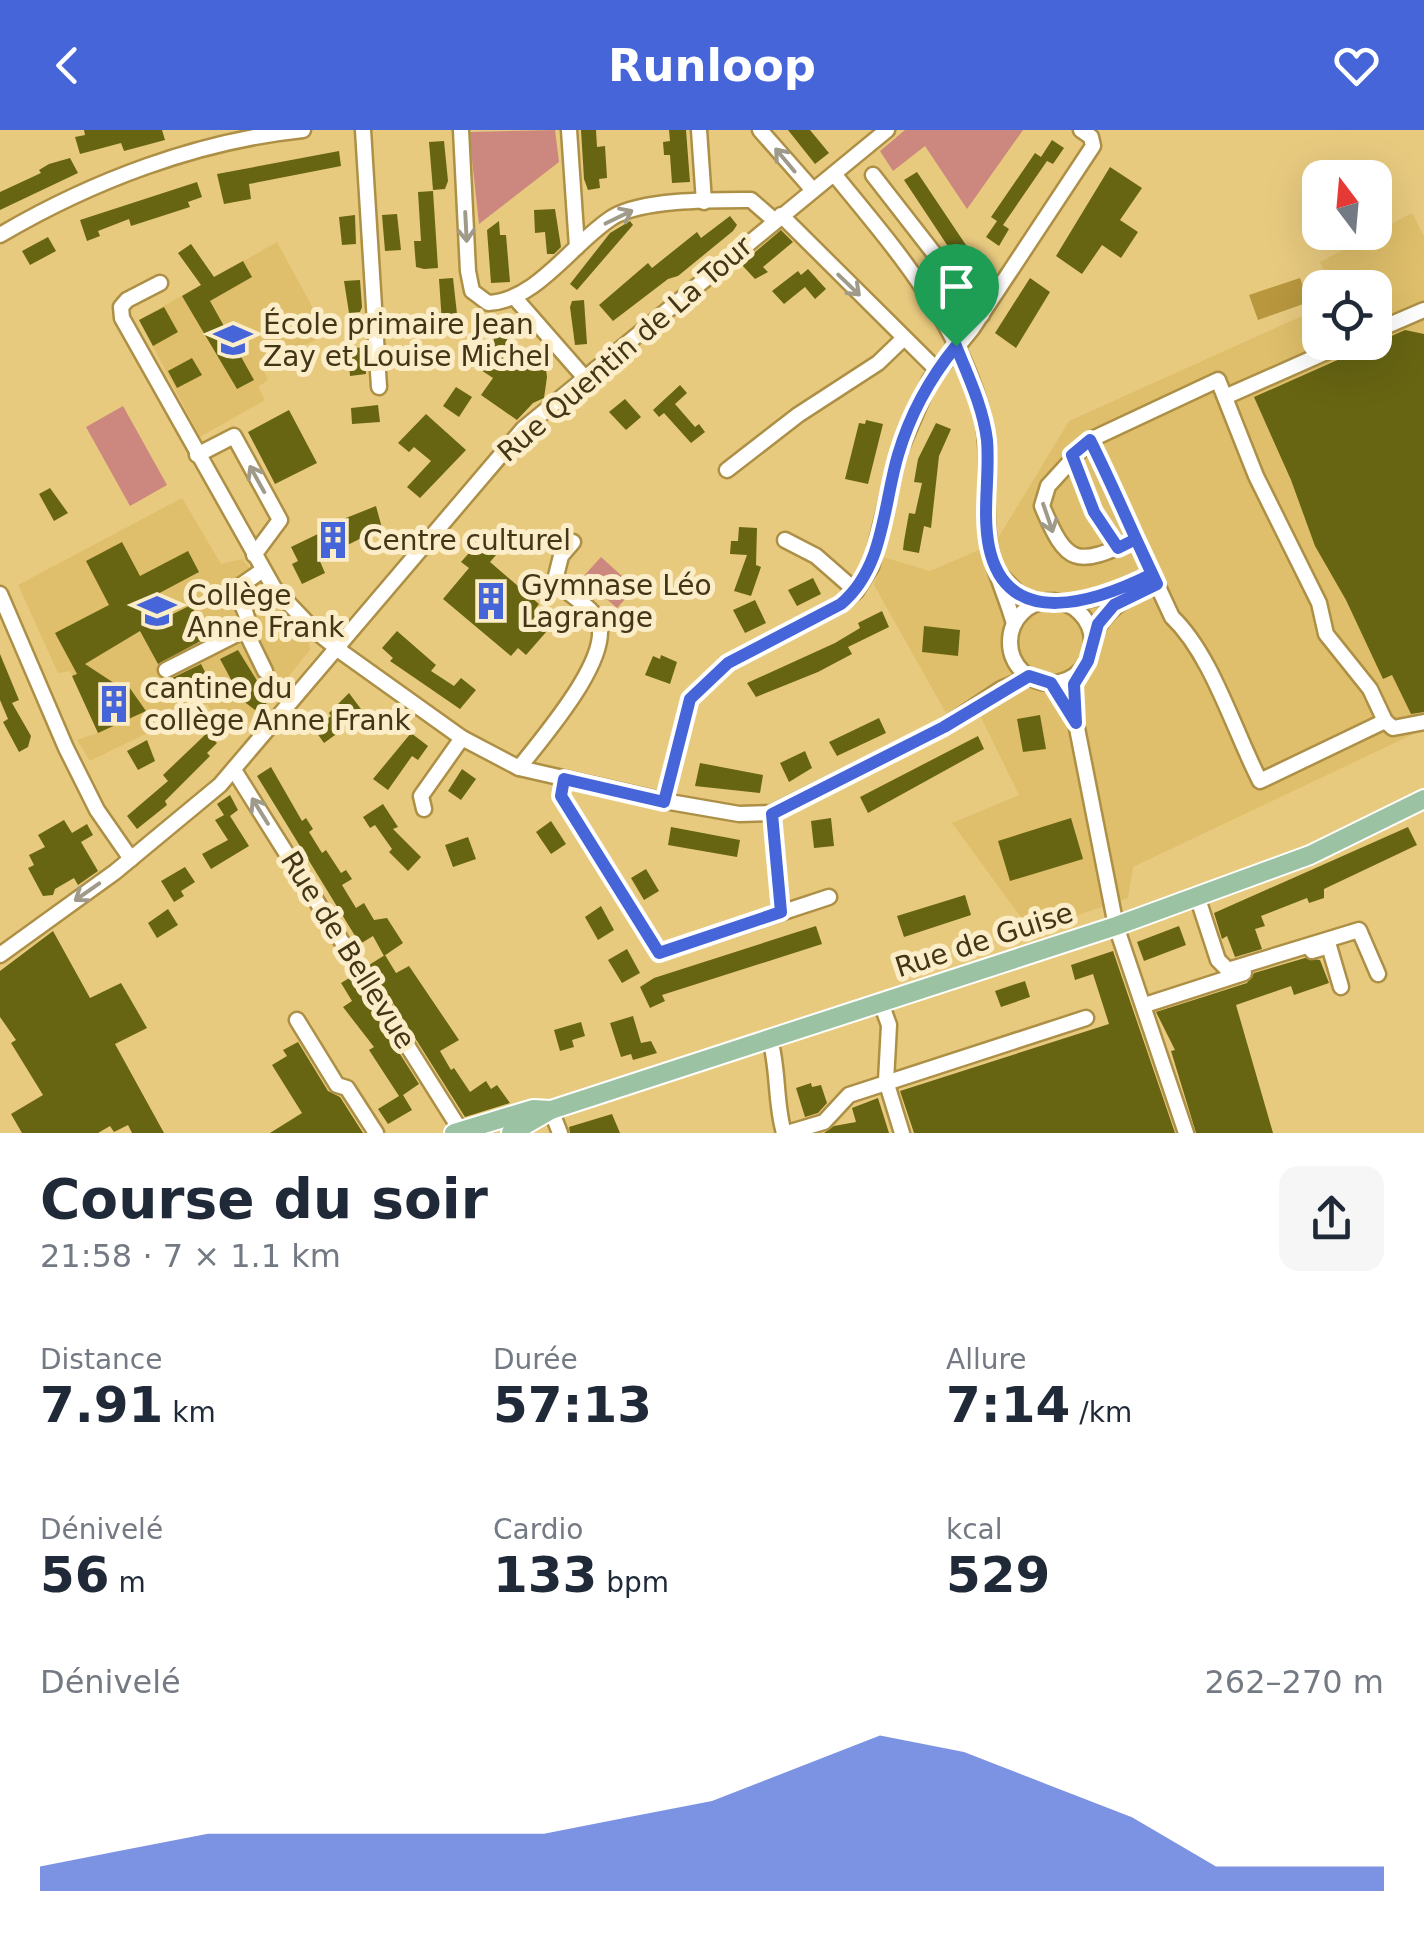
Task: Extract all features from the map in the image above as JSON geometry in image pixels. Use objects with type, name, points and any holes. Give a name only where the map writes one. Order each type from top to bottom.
[{"type":"main road","name":"Rue de Guise","points":[[512,1133],[551,1110],[1116,926],[1310,855],[1424,799]]},
{"type":"main road","name":"Rue de Guise","points":[[458,1132],[533,1108],[551,1110]]},
{"type":"street","points":[[0,235],[89,190],[167,159],[244,138],[303,130]]},
{"type":"street","points":[[363,130],[379,387]]},
{"type":"street","points":[[461,130],[472,291],[488,303],[515,298],[616,216],[639,208],[751,200],[778,217],[937,370]]},
{"type":"street","points":[[569,130],[578,246]]},
{"type":"street","points":[[699,130],[704,202]]},
{"type":"street","points":[[760,130],[812,190]]},
{"type":"street","name":"Rue Quentin de La Tour","points":[[0,955],[131,860],[234,770],[523,428],[887,130]]},
{"type":"street","points":[[664,802],[690,699],[728,663],[841,604],[856,591],[871,566],[898,452],[937,370],[982,314],[1094,146],[1081,130]]},
{"type":"street","points":[[834,174],[903,256],[956,346],[980,405],[987,438],[988,529],[996,571],[1014,624],[1002,690]]},
{"type":"street","points":[[872,175],[982,314]]},
{"type":"street","points":[[160,283],[127,300],[121,308],[122,318],[274,588],[313,629],[338,648],[462,738],[519,768],[664,802],[739,814],[772,814],[944,727],[1029,676]]},
{"type":"street","points":[[515,298],[585,378]]},
{"type":"street","points":[[1392,324],[1424,310]]},
{"type":"street","points":[[727,470],[798,415],[878,363],[903,339]]},
{"type":"street","points":[[1225,397],[1308,360]]},
{"type":"street","points":[[1136,539],[1085,557],[1067,554],[1058,545],[1042,506],[1048,486],[1072,455],[1090,440],[1218,380],[1256,476],[1319,603],[1326,634],[1370,689],[1385,722],[1393,728],[1424,722]]},
{"type":"street","points":[[197,455],[234,436],[280,520],[254,555]]},
{"type":"street","points":[[1090,440],[1172,617],[1185,629],[1218,690],[1260,781],[1385,722]]},
{"type":"street","points":[[1072,455],[1094,512],[1118,548]]},
{"type":"street","points":[[785,540],[816,556],[856,591]]},
{"type":"street","points":[[519,768],[593,665],[600,642],[598,622],[564,590],[556,576],[561,556],[573,542]]},
{"type":"street","points":[[263,570],[237,588],[238,600],[248,616],[246,630],[266,671]]},
{"type":"street","points":[[996,571],[1020,595],[1038,603],[1066,604],[1100,598],[1154,579]]},
{"type":"street","points":[[1154,579],[1114,605],[1098,624],[1074,684],[1076,723],[1116,926],[1186,1133]]},
{"type":"street","points":[[0,594],[66,748],[97,810],[131,860]]},
{"type":"street","points":[[1014,624],[1038,603]]},
{"type":"street","points":[[1066,604],[1084,618],[1092,640]]},
{"type":"street","points":[[166,670],[246,630]]},
{"type":"street","points":[[1011,651],[1021,670],[1051,683],[1062,682],[1081,670]]},
{"type":"street","points":[[1051,683],[1076,723]]},
{"type":"street","points":[[424,809],[421,796],[462,738]]},
{"type":"street","name":"Rue de Bellevue","points":[[234,770],[458,1132]]},
{"type":"street","points":[[564,779],[561,796],[659,953],[830,897]]},
{"type":"street","points":[[772,814],[781,912]]},
{"type":"street","points":[[1197,896],[1218,960],[1228,970],[1359,930],[1378,974]]},
{"type":"street","points":[[1144,1005],[1328,946],[1341,986]]},
{"type":"street","points":[[881,1003],[889,1025],[886,1082],[902,1133]]},
{"type":"street","points":[[770,1039],[780,1079],[779,1117],[785,1133],[824,1122],[849,1095],[1086,1018]]},
{"type":"street","points":[[297,1020],[336,1085],[347,1088],[376,1133]]},
{"type":"street","points":[[551,1110],[560,1133]]},
{"type":"shaded area","points":[[555,130],[559,162],[479,224],[469,132]]},
{"type":"shaded area","points":[[905,130],[1023,130],[967,209],[925,146],[893,171],[880,151]]},
{"type":"shaded area","points":[[1412,213],[1424,236],[1424,729],[1133,867],[1128,898],[1031,931],[952,823],[1019,795],[971,697],[946,713],[874,585],[883,557],[930,571],[995,543],[1069,421],[1302,316],[1302,360],[1392,360],[1392,270],[1324,270],[1320,262],[1343,250],[1392,250],[1392,224]]},
{"type":"shaded area","name":"École primaire Jean Zay et Louise Michel","points":[[277,242],[327,334],[262,367],[268,380],[258,387],[265,400],[200,437],[139,320]]},
{"type":"shaded area","points":[[1300,278],[1302,283],[1302,304],[1258,320],[1249,295]]},
{"type":"shaded area","points":[[123,406],[167,485],[130,506],[86,427]]},
{"type":"shaded area","name":"Collège Anne Frank","points":[[182,498],[221,564],[242,559],[308,636],[310,650],[252,721],[224,733],[207,704],[90,761],[77,740],[98,733],[70,671],[58,673],[18,585]]},
{"type":"shaded area","points":[[601,557],[635,588],[617,608],[582,578]]},
{"type":"building","points":[[84,130],[162,130],[165,140],[124,151],[121,143],[80,154],[75,137],[85,135]]},
{"type":"building","points":[[581,130],[596,130],[597,147],[605,146],[607,178],[599,179],[600,188],[588,190],[584,179]]},
{"type":"building","points":[[669,130],[686,130],[690,182],[672,183],[670,155],[664,155],[663,142],[670,141]]},
{"type":"building","points":[[788,130],[810,130],[829,153],[815,164]]},
{"type":"building","points":[[1052,140],[1064,148],[1053,164],[1047,161],[1003,225],[1009,229],[999,246],[986,237],[997,221],[991,217],[1035,153],[1041,157]]},
{"type":"building","points":[[444,141],[448,181],[445,189],[433,190],[429,142]]},
{"type":"building","points":[[339,151],[341,166],[249,184],[251,199],[224,204],[217,174]]},
{"type":"building","points":[[70,158],[78,173],[0,210],[0,192],[41,173],[39,170],[49,164]]},
{"type":"building","points":[[1110,167],[1142,188],[1120,220],[1138,232],[1121,258],[1102,245],[1082,274],[1056,256]]},
{"type":"building","points":[[917,172],[982,269],[969,278],[904,180]]},
{"type":"building","points":[[197,182],[202,197],[188,202],[190,207],[131,226],[129,219],[98,231],[100,236],[87,241],[80,220]]},
{"type":"building","points":[[433,191],[438,268],[424,269],[416,267],[414,241],[421,241],[418,192]]},
{"type":"building","points":[[555,209],[561,247],[554,254],[547,254],[545,232],[535,233],[534,210]]},
{"type":"building","points":[[397,214],[401,250],[385,251],[382,215]]},
{"type":"building","points":[[355,215],[356,244],[342,245],[339,217]]},
{"type":"building","points":[[730,216],[737,225],[733,231],[613,321],[599,305],[648,263],[652,268],[697,232],[701,238]]},
{"type":"building","points":[[499,221],[500,235],[506,235],[510,282],[491,283],[487,230]]},
{"type":"building","points":[[630,221],[633,225],[577,290],[570,284],[610,233]]},
{"type":"building","points":[[781,230],[793,242],[763,267],[768,272],[755,279],[741,264]]},
{"type":"building","points":[[48,237],[56,251],[30,265],[22,251]]},
{"type":"building","points":[[191,244],[214,277],[243,261],[252,277],[210,301],[254,380],[237,389],[182,296],[201,285],[178,253]]},
{"type":"building","points":[[808,269],[826,289],[815,299],[805,287],[784,304],[772,291],[798,271],[801,275]]},
{"type":"building","points":[[453,278],[457,314],[455,322],[442,323],[439,279]]},
{"type":"building","points":[[1030,278],[1050,292],[1016,348],[995,333]]},
{"type":"building","points":[[360,280],[362,307],[360,312],[349,313],[344,281]]},
{"type":"building","points":[[584,300],[587,344],[575,345],[570,307],[572,301]]},
{"type":"building","points":[[164,307],[178,332],[153,346],[139,320]]},
{"type":"building","points":[[504,323],[512,366],[545,362],[544,398],[533,403],[517,420],[481,395],[493,378],[481,370],[497,368],[492,324]]},
{"type":"building","points":[[1405,330],[1424,334],[1424,712],[1411,714],[1392,675],[1383,679],[1346,600],[1315,546],[1254,397],[1337,360],[1392,360],[1392,336]]},
{"type":"building","points":[[364,347],[366,374],[350,376],[348,349]]},
{"type":"building","points":[[192,358],[202,375],[177,388],[168,371]]},
{"type":"building","points":[[680,385],[687,393],[675,404],[695,427],[699,424],[705,432],[691,443],[664,413],[659,417],[653,410]]},
{"type":"building","points":[[456,387],[472,397],[459,417],[443,406]]},
{"type":"building","points":[[625,399],[641,417],[626,430],[609,412]]},
{"type":"building","points":[[378,405],[380,422],[352,424],[351,408]]},
{"type":"building","points":[[289,410],[317,463],[275,484],[248,432]]},
{"type":"building","points":[[426,414],[466,450],[420,498],[407,487],[431,461],[414,447],[409,452],[398,443]]},
{"type":"building","points":[[866,420],[883,424],[868,484],[845,479],[859,423],[865,424]]},
{"type":"building","points":[[936,423],[951,429],[939,456],[931,528],[924,526],[919,553],[903,550],[909,513],[915,514],[922,483],[914,482],[918,459]]},
{"type":"building","points":[[50,488],[68,513],[54,521],[39,494]]},
{"type":"building","name":"Centre culturel","points":[[376,506],[382,528],[319,559],[325,573],[302,584],[292,564],[298,561],[291,547],[322,532],[321,528]]},
{"type":"building","points":[[739,527],[757,528],[756,565],[761,567],[751,596],[734,591],[747,555],[730,554],[731,541],[738,541]]},
{"type":"building","points":[[122,542],[140,576],[188,551],[199,572],[152,597],[163,619],[191,605],[208,637],[158,664],[140,631],[85,664],[117,685],[129,687],[146,711],[98,733],[72,676],[77,674],[55,633],[109,605],[86,561]]},
{"type":"building","name":"Gymnase Léo Lagrange","points":[[476,545],[497,554],[490,562],[539,604],[536,608],[554,623],[526,655],[518,648],[511,656],[443,599],[469,568],[461,562]]},
{"type":"building","points":[[813,578],[821,594],[797,606],[788,590]]},
{"type":"building","points":[[755,600],[766,623],[745,633],[733,610]]},
{"type":"building","points":[[882,611],[889,627],[848,647],[852,654],[756,697],[747,683],[835,643],[860,628],[858,623]]},
{"type":"building","points":[[924,626],[960,630],[958,656],[922,652]]},
{"type":"building","points":[[397,631],[436,665],[431,671],[454,686],[461,678],[476,690],[460,709],[390,661],[393,658],[382,648]]},
{"type":"building","points":[[238,650],[269,700],[259,713],[242,700],[220,659]]},
{"type":"building","points":[[0,654],[19,700],[12,703],[31,736],[28,747],[19,752],[3,722],[8,719],[0,700]]},
{"type":"building","points":[[661,655],[677,662],[670,684],[645,675],[653,656],[660,659]]},
{"type":"building","points":[[201,664],[206,674],[170,693],[166,681]]},
{"type":"building","points":[[349,693],[361,709],[337,726],[342,730],[324,743],[314,729],[331,716],[329,713]]},
{"type":"building","points":[[1040,715],[1046,749],[1023,752],[1017,719]]},
{"type":"building","points":[[879,718],[886,733],[837,756],[829,742]]},
{"type":"building","points":[[207,733],[217,743],[207,753],[210,756],[165,801],[167,805],[137,829],[127,816],[168,781],[163,775]]},
{"type":"building","points":[[411,733],[428,746],[418,760],[412,756],[388,790],[373,779]]},
{"type":"building","points":[[978,736],[984,749],[868,813],[860,797]]},
{"type":"building","points":[[147,740],[155,761],[138,770],[127,751]]},
{"type":"building","points":[[805,751],[812,768],[789,782],[780,763]]},
{"type":"building","points":[[700,763],[763,775],[760,793],[695,786]]},
{"type":"building","points":[[271,767],[302,821],[306,818],[313,829],[309,832],[322,853],[326,850],[341,873],[346,870],[352,879],[342,885],[356,908],[364,903],[374,920],[387,918],[403,943],[384,956],[373,936],[360,944],[257,776]]},
{"type":"building","points":[[462,769],[476,779],[461,800],[448,791]]},
{"type":"building","points":[[230,795],[238,810],[230,816],[249,846],[211,869],[202,854],[228,840],[215,820],[224,815],[217,804]]},
{"type":"building","points":[[383,804],[398,827],[393,829],[421,857],[408,871],[389,852],[392,849],[375,825],[370,828],[363,817]]},
{"type":"building","points":[[831,818],[834,846],[814,848],[811,821]]},
{"type":"building","points":[[1071,818],[1083,859],[1010,881],[998,841]]},
{"type":"building","points":[[64,820],[72,833],[87,824],[93,835],[81,842],[98,871],[78,885],[74,878],[55,889],[53,895],[43,896],[28,868],[34,865],[29,855],[45,847],[38,835]]},
{"type":"building","points":[[551,821],[566,844],[551,854],[536,832]]},
{"type":"building","points":[[671,827],[740,840],[737,857],[668,845]]},
{"type":"building","points":[[1408,827],[1417,845],[1324,889],[1324,898],[1309,903],[1307,898],[1261,916],[1265,926],[1255,929],[1262,949],[1235,957],[1227,936],[1222,939],[1214,913]]},
{"type":"building","points":[[468,837],[476,859],[453,867],[445,845]]},
{"type":"building","points":[[185,867],[195,882],[181,891],[184,896],[174,902],[161,881]]},
{"type":"building","points":[[646,869],[659,891],[644,900],[631,878]]},
{"type":"building","points":[[965,895],[971,915],[904,937],[897,916]]},
{"type":"building","points":[[601,906],[614,930],[598,940],[585,917]]},
{"type":"building","points":[[168,909],[178,925],[157,938],[148,923]]},
{"type":"building","points":[[816,926],[822,944],[662,995],[665,1001],[650,1008],[640,987],[654,978]]},
{"type":"building","points":[[1179,926],[1186,945],[1144,961],[1137,942]]},
{"type":"building","points":[[53,931],[90,998],[121,983],[147,1028],[115,1044],[164,1133],[132,1133],[128,1125],[114,1132],[110,1126],[98,1133],[22,1133],[11,1114],[43,1095],[0,1017],[0,971]]},
{"type":"building","points":[[627,949],[640,973],[622,983],[608,960]]},
{"type":"building","points":[[1113,951],[1175,1133],[914,1133],[900,1091],[1109,1024],[1093,974],[1075,980],[1071,965]]},
{"type":"building","points":[[385,955],[396,973],[409,966],[459,1040],[440,1051],[451,1070],[454,1068],[470,1092],[486,1081],[491,1089],[497,1085],[510,1103],[465,1117],[369,965]]},
{"type":"building","points":[[1305,958],[1320,960],[1329,983],[1294,995],[1291,986],[1236,1005],[1273,1133],[1196,1133],[1171,1051],[1175,1050],[1156,1012],[1247,983],[1254,973]]},
{"type":"building","points":[[351,977],[419,1084],[403,1095],[412,1110],[388,1124],[378,1109],[399,1096],[369,1050],[374,1047],[343,1007],[352,1001],[341,983]]},
{"type":"building","points":[[1025,981],[1030,997],[1001,1007],[995,991]]},
{"type":"building","points":[[633,1016],[641,1043],[651,1041],[657,1053],[633,1060],[631,1054],[621,1057],[610,1023]]},
{"type":"building","points":[[581,1022],[585,1036],[572,1040],[574,1047],[560,1051],[554,1030]]},
{"type":"building","points":[[298,1042],[328,1091],[340,1097],[363,1133],[270,1133],[302,1113],[272,1065],[287,1056],[283,1050]]},
{"type":"building","points":[[811,1083],[812,1087],[821,1085],[827,1103],[818,1113],[805,1117],[796,1088]]},
{"type":"building","points":[[878,1098],[889,1133],[824,1133],[834,1126],[856,1122],[852,1108]]},
{"type":"building","points":[[612,1114],[620,1133],[570,1133],[569,1127]]},
{"type":"place","name":"École primaire Jean Zay et Louise Michel","points":[[233,340]]},
{"type":"place","name":"Centre culturel","points":[[333,540]]},
{"type":"place","name":"Gymnase Léo Lagrange","points":[[491,601]]},
{"type":"place","name":"Collège Anne Frank","points":[[157,611]]},
{"type":"place","name":"cantine du collège Anne Frank","points":[[114,704]]},
{"type":"route","points":[[956,346],[920,398],[898,452],[871,566],[856,591],[841,604],[728,663],[690,699],[664,802],[564,779],[561,796],[659,953],[781,912],[772,814],[944,727],[1029,676],[1051,683],[1076,723],[1074,684],[1088,661],[1098,624],[1114,605],[1157,584],[1136,539],[1118,548],[1080,482],[1072,455],[1090,440],[1105,471],[1136,539],[1152,574],[1100,598],[1066,604],[1038,603],[1020,595],[996,571],[989,546],[987,438],[980,405],[956,346]]}]
